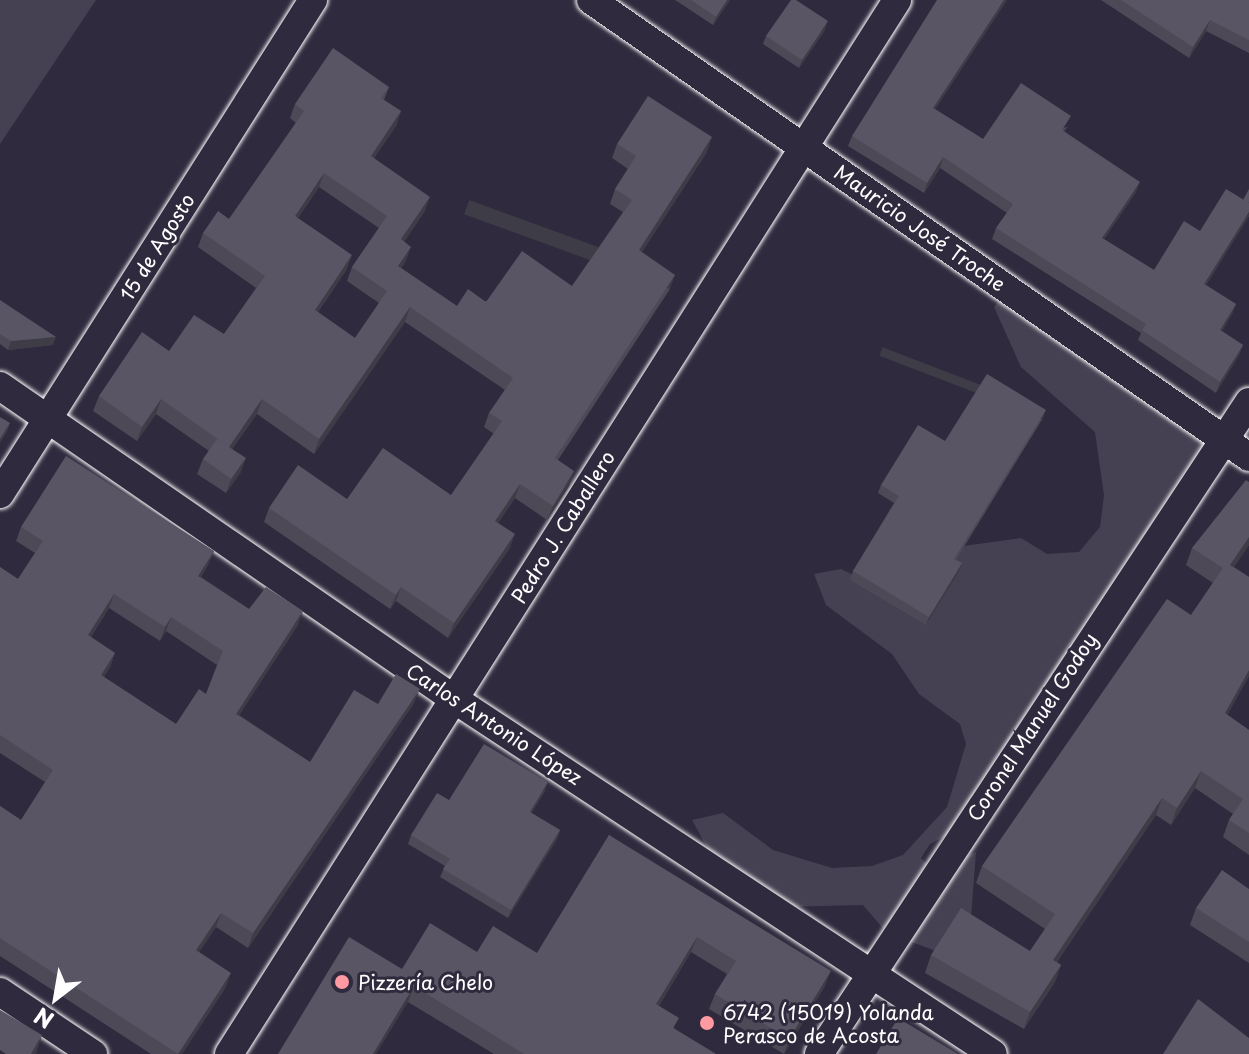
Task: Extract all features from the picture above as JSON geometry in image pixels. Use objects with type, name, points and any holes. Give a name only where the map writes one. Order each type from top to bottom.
[{"type":"street","name":"15 de Agosto","points":[[0,494],[313,0]]},
{"type":"street","name":"Mauricio José Troche","points":[[591,0],[1249,457]]},
{"type":"street","name":"Pedro J. Caballero","points":[[229,1054],[897,0]]},
{"type":"street","name":"Carlos Antonio López","points":[[0,386],[454,699],[871,969],[993,1054]]},
{"type":"street","name":"Coronel Manuel Godoy","points":[[819,1054],[871,969],[1249,402]]},
{"type":"street","points":[[0,992],[93,1054]]},
{"type":"shaded area","points":[[0,0],[96,0],[0,144]]},
{"type":"shaded area","points":[[1004,294],[1205,440],[1214,455],[1093,641],[1063,714],[1024,744],[987,814],[930,844],[921,858],[932,870],[976,852],[970,930],[955,958],[887,933],[863,905],[782,907],[721,873],[692,820],[723,813],[773,850],[832,868],[872,866],[903,855],[947,807],[966,744],[960,724],[919,694],[892,654],[826,605],[814,574],[841,569],[872,584],[949,548],[1021,538],[1047,554],[1079,552],[1100,527],[1104,495],[1095,432],[1021,367],[994,307]]},
{"type":"building","points":[[691,0],[727,0],[716,17]]},
{"type":"building","points":[[791,0],[796,0],[828,21],[802,60],[766,36]]},
{"type":"building","points":[[937,0],[1004,0],[933,108],[983,139],[1021,83],[1071,116],[1062,130],[1140,182],[1102,238],[1154,270],[1184,221],[1200,231],[1226,189],[1249,203],[1249,212],[1204,284],[1236,304],[1220,330],[1243,345],[1220,382],[1142,330],[1146,324],[996,228],[1013,204],[943,157],[927,183],[852,136]]},
{"type":"building","points":[[1121,0],[1249,0],[1249,40],[1210,20],[1193,47]]},
{"type":"building","points":[[333,48],[389,87],[381,98],[401,111],[371,156],[430,197],[401,239],[411,247],[398,266],[457,306],[468,289],[486,302],[522,251],[572,286],[632,200],[615,189],[636,156],[617,144],[648,96],[712,137],[639,250],[675,275],[555,458],[574,471],[553,506],[520,484],[495,521],[515,534],[454,623],[401,587],[396,595],[269,508],[298,465],[347,499],[383,448],[451,495],[502,421],[489,413],[513,378],[410,307],[319,439],[262,399],[229,447],[161,399],[142,427],[99,396],[142,332],[169,351],[194,315],[224,334],[265,276],[203,233],[218,211],[229,219],[304,111],[295,104]],"holes":[[[324,173],[387,216],[352,267],[387,291],[355,338],[315,310],[352,255],[295,216]]]},
{"type":"building","points":[[1249,189],[1249,203],[1243,200]]},
{"type":"building","points":[[0,300],[56,337],[11,341],[0,334]]},
{"type":"building","points":[[987,374],[1046,410],[954,559],[962,563],[929,617],[853,571],[899,496],[881,485],[918,425],[945,441]]},
{"type":"building","points":[[0,417],[10,423],[0,439]]},
{"type":"building","points":[[217,439],[246,458],[231,479],[203,459]]},
{"type":"building","points":[[66,456],[214,551],[198,576],[249,609],[266,587],[303,611],[236,714],[310,762],[354,690],[378,704],[396,674],[420,689],[253,933],[221,913],[196,950],[231,973],[178,1054],[0,938],[0,806],[21,820],[53,770],[0,735],[0,567],[18,579],[43,541],[21,527]],"holes":[[[114,594],[165,627],[171,617],[223,651],[206,694],[199,689],[176,724],[101,675],[115,653],[88,635]]]},
{"type":"building","points":[[1246,480],[1249,482],[1249,537],[1230,565],[1249,577],[1249,670],[1225,713],[1249,730],[1249,833],[1229,820],[1243,799],[1201,771],[1177,808],[1162,798],[1053,960],[1061,965],[1030,1012],[931,955],[961,908],[1030,951],[1055,914],[982,866],[1167,599],[1191,615],[1223,568],[1192,548]]},
{"type":"building","points":[[484,744],[548,782],[530,812],[560,830],[511,910],[443,869],[450,859],[411,835],[437,793],[449,800]]},
{"type":"building","points":[[609,835],[831,971],[789,1039],[715,994],[736,961],[697,937],[656,1004],[679,1018],[673,1028],[716,1054],[524,1054],[414,986],[373,1054],[278,1054],[349,937],[402,969],[430,923],[477,952],[493,926],[537,953]]},
{"type":"building","points":[[1222,870],[1249,889],[1249,942],[1196,908]]},
{"type":"building","points":[[1198,999],[1249,1038],[1249,1054],[1163,1054]]},
{"type":"building","points":[[0,1010],[42,1035],[31,1054],[6,1054],[0,1050]]},
{"type":"building","points":[[898,1018],[958,1054],[876,1054]]},
{"type":"place","name":"Pizzería Chelo","points":[[342,982]]},
{"type":"place","name":"6742 (15019) Yolanda Perasco de Acosta","points":[[707,1023]]}]
